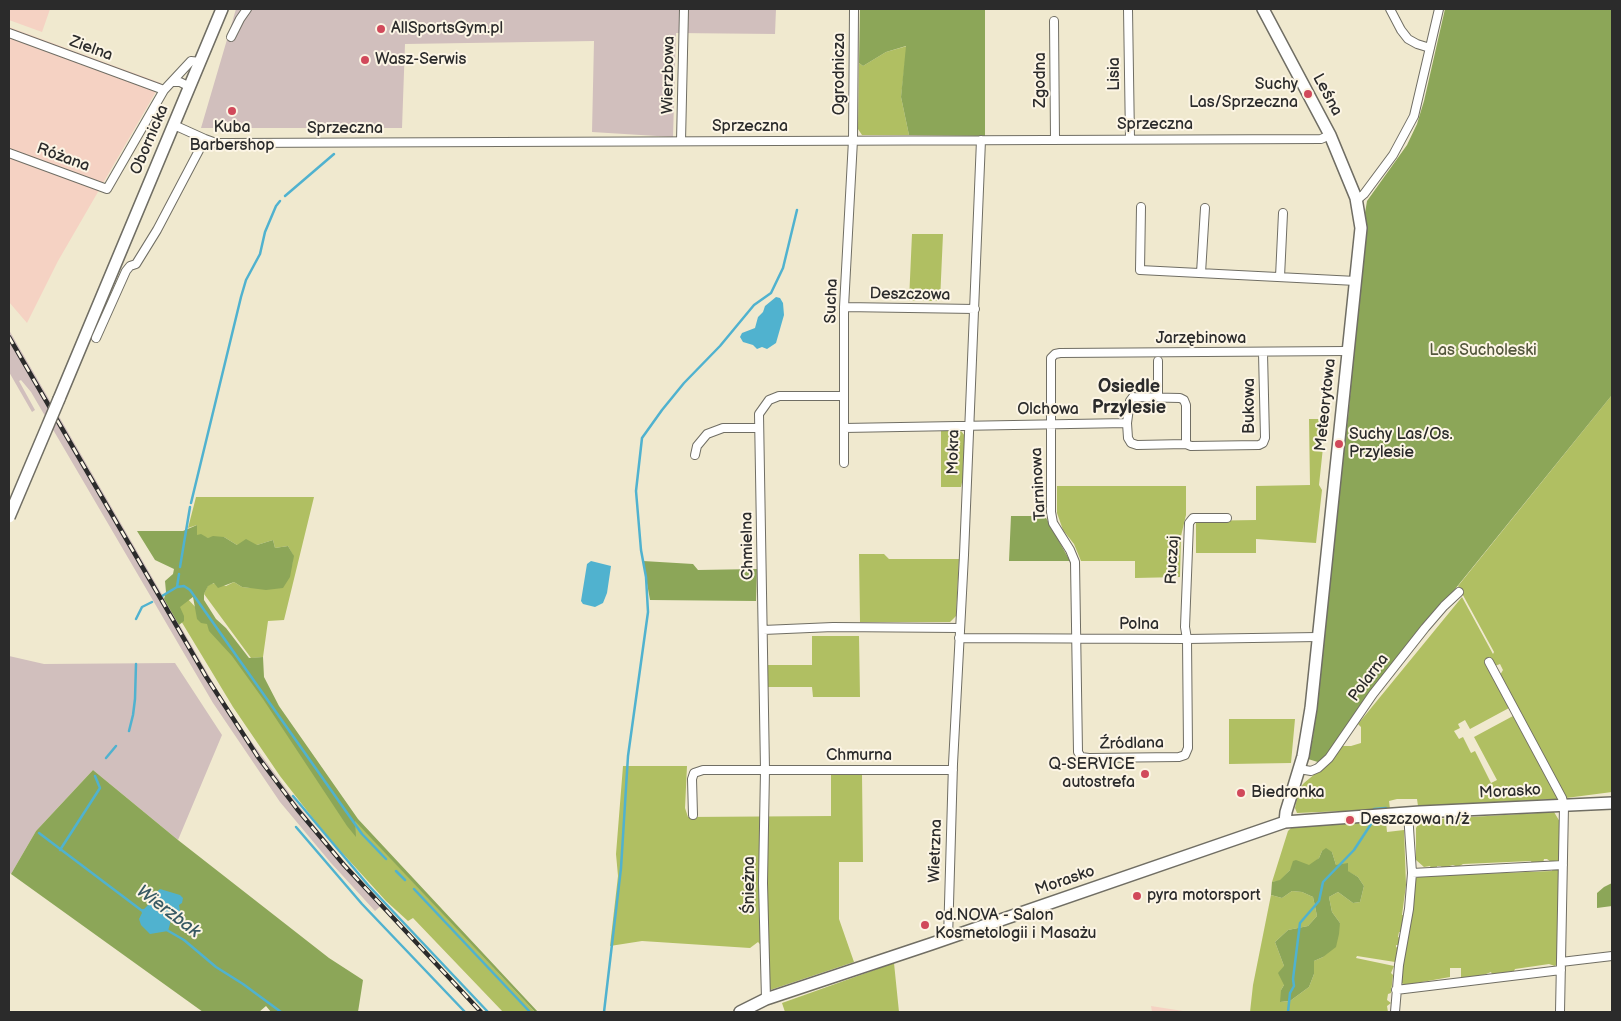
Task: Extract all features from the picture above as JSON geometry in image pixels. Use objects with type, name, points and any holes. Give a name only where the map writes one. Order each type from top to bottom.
[{"type":"street","name":"Obornicka","points":[[9,518],[222,9]]},
{"type":"street","points":[[231,37],[247,9]]},
{"type":"street","name":"Wierzbowa","points":[[681,141],[684,9]]},
{"type":"street","name":"Ogrodnicza","points":[[853,140],[854,9]]},
{"type":"street","name":"Lisia","points":[[1128,9],[1130,139]]},
{"type":"street","name":"Leśna","points":[[1263,9],[1330,135],[1357,200]]},
{"type":"street","points":[[1390,9],[1408,39],[1430,48]]},
{"type":"street","points":[[1357,200],[1364,194],[1383,169],[1414,116],[1439,9]]},
{"type":"street","name":"Zgodna","points":[[1054,21],[1055,139]]},
{"type":"street","name":"Zielna","points":[[9,33],[164,90]]},
{"type":"street","points":[[164,90],[191,61],[200,62]]},
{"type":"street","points":[[172,82],[180,82],[190,87]]},
{"type":"street","name":"Różana","points":[[9,153],[107,189],[164,90]]},
{"type":"street","name":"Sprzeczna","points":[[174,125],[216,143],[1321,138],[1330,135]]},
{"type":"street","points":[[96,338],[126,270],[136,264],[157,230],[205,139]]},
{"type":"street","name":"Sucha","points":[[844,463],[844,308],[853,140]]},
{"type":"street","name":"Mokra","points":[[953,767],[975,309],[981,140]]},
{"type":"street","name":"Meteorytowa","points":[[1285,822],[1286,812],[1303,756],[1311,708],[1354,281],[1362,232],[1357,200]]},
{"type":"street","points":[[1141,207],[1140,270],[1354,281]]},
{"type":"street","points":[[1201,273],[1205,208]]},
{"type":"street","points":[[1280,277],[1283,213]]},
{"type":"street","name":"Deszczowa","points":[[844,308],[975,309]]},
{"type":"street","name":"Jarzębinowa","points":[[1055,354],[1348,351]]},
{"type":"street","name":"Bukowa","points":[[1186,444],[1191,446],[1229,446],[1259,445],[1263,443],[1265,438],[1263,352]]},
{"type":"street","name":"Tarninowa","points":[[1055,354],[1051,358],[1051,512],[1053,523],[1070,550],[1075,562],[1076,638]]},
{"type":"street","points":[[1158,361],[1158,397]]},
{"type":"street","name":"Chmielna","points":[[765,770],[759,414],[768,400],[779,396],[844,396]]},
{"type":"street","points":[[1133,397],[1180,398],[1184,400],[1186,405],[1186,444],[1137,445],[1131,443],[1128,438],[1128,408],[1133,397]]},
{"type":"street","name":"Olchowa","points":[[844,428],[1128,423]]},
{"type":"street","points":[[695,455],[697,446],[707,434],[724,428],[760,428]]},
{"type":"street","name":"Ruczaj","points":[[1187,639],[1185,618],[1189,523],[1193,518],[1227,518]]},
{"type":"street","name":"Polarna","points":[[1299,769],[1311,771],[1318,768],[1329,758],[1373,694],[1444,606],[1459,592]]},
{"type":"street","points":[[763,630],[833,627],[959,628]]},
{"type":"street","name":"Polna","points":[[959,638],[1187,639],[1318,637]]},
{"type":"street","name":"Źródlana","points":[[1076,638],[1078,752],[1081,757],[1090,758],[1179,757],[1185,754],[1188,748],[1187,639]]},
{"type":"street","points":[[1489,662],[1562,798],[1564,806],[1560,1012]]},
{"type":"street","name":"Chmurna","points":[[693,815],[692,779],[694,773],[703,770],[953,767]]},
{"type":"street","name":"Wietrzna","points":[[948,939],[953,767]]},
{"type":"street","name":"Śnieżna","points":[[765,770],[763,883],[766,999]]},
{"type":"street","name":"Morasko","points":[[740,1012],[766,999],[948,939],[1285,822],[1408,813],[1612,804]]},
{"type":"street","points":[[1395,1012],[1396,990],[1409,909],[1412,873],[1408,813]]},
{"type":"street","points":[[1412,873],[1563,865]]},
{"type":"street","points":[[1396,990],[1561,966],[1612,956]]},
{"type":"shaded area","points":[[9,9],[50,9],[42,32],[9,20]]},
{"type":"shaded area","points":[[236,9],[776,9],[775,34],[676,33],[673,137],[592,132],[594,41],[405,44],[402,128],[201,128]]},
{"type":"shaded area","points":[[9,27],[161,83],[58,261],[27,323],[9,302]]},
{"type":"shaded area","points":[[9,330],[222,698],[298,805],[339,856],[383,904],[375,911],[331,863],[280,802],[213,703],[31,392],[21,380],[19,381],[35,410],[32,412],[9,372]]},
{"type":"shaded area","points":[[9,656],[44,664],[175,663],[222,735],[178,840],[93,770],[36,831],[11,874],[9,872]]},
{"type":"shaded area","points":[[1151,1006],[1183,1011],[1189,1012],[1152,1012]]},
{"type":"green space","points":[[860,9],[985,9],[985,136],[909,135],[901,97],[906,46],[886,52],[863,66],[859,63]]},
{"type":"green space","name":"Las Sucholeski","points":[[1445,9],[1612,9],[1612,395],[1371,693],[1321,763],[1308,759],[1313,737],[1331,540],[1348,418],[1366,225],[1365,213],[1367,201],[1407,145],[1417,124]]},
{"type":"green space","points":[[907,46],[901,97],[909,135],[862,135],[858,129],[859,63],[863,66],[886,52]]},
{"type":"green space","points":[[912,234],[943,234],[940,301],[909,301]]},
{"type":"green space","points":[[1612,395],[1612,792],[1566,798],[1500,675],[1503,670],[1500,664],[1495,666],[1490,658],[1485,664],[1509,708],[1470,729],[1465,720],[1458,724],[1460,728],[1454,731],[1459,739],[1463,737],[1471,753],[1475,751],[1491,783],[1497,780],[1474,737],[1513,716],[1558,799],[1418,806],[1417,799],[1397,799],[1389,801],[1390,809],[1297,813],[1295,808],[1299,789],[1342,746],[1361,743],[1361,727],[1358,724],[1462,597],[1493,654],[1494,652],[1458,586]]},
{"type":"green space","points":[[1309,419],[1326,419],[1319,485],[1322,490],[1316,543],[1256,539],[1256,553],[1196,553],[1196,521],[1256,520],[1256,486],[1310,485]]},
{"type":"green space","points":[[951,429],[961,431],[965,436],[964,473],[961,487],[941,487],[941,431]]},
{"type":"green space","points":[[1057,486],[1186,486],[1186,515],[1181,536],[1180,577],[1135,578],[1135,561],[1081,561],[1074,544],[1063,530],[1057,513]]},
{"type":"green space","points":[[196,497],[314,497],[284,620],[268,621],[263,657],[251,658],[204,594],[208,585],[215,583],[226,586],[234,582],[242,587],[251,588],[292,565],[293,555],[288,546],[275,548],[273,540],[257,545],[237,545],[224,537],[208,538],[197,536],[197,525],[188,528]]},
{"type":"green space","points":[[1011,516],[1045,516],[1070,561],[1009,561]]},
{"type":"green space","points":[[197,525],[197,535],[201,534],[208,538],[213,536],[224,537],[237,545],[246,539],[257,545],[273,540],[275,548],[288,546],[294,556],[290,577],[283,588],[266,590],[242,587],[234,582],[218,588],[214,583],[208,586],[204,594],[204,600],[216,619],[226,628],[249,658],[263,657],[264,677],[279,706],[358,819],[538,1012],[535,1012],[355,821],[356,837],[232,656],[209,631],[207,624],[201,623],[197,619],[193,597],[180,607],[184,621],[179,625],[164,599],[166,592],[165,581],[173,574],[174,569],[155,560],[137,531],[183,531]]},
{"type":"green space","points":[[859,554],[884,554],[889,559],[959,559],[956,616],[950,622],[860,622]]},
{"type":"green space","points":[[643,561],[693,564],[698,570],[757,569],[756,601],[650,600]]},
{"type":"green space","points":[[186,597],[238,653],[355,820],[535,1012],[503,1012],[413,918],[408,921],[386,901],[326,835],[280,776],[233,707],[172,606]]},
{"type":"green space","points":[[812,636],[859,636],[860,697],[813,697],[812,687],[768,687],[768,665],[812,665]]},
{"type":"green space","points":[[1229,719],[1295,719],[1291,763],[1229,764]]},
{"type":"green space","points":[[623,766],[687,766],[685,808],[688,817],[831,816],[831,774],[862,774],[863,862],[839,862],[839,919],[854,962],[770,990],[768,953],[758,942],[750,948],[642,941],[610,946],[618,876],[616,854]]},
{"type":"green space","points":[[93,770],[178,840],[329,958],[363,980],[358,1012],[271,1012],[266,1006],[259,1012],[203,1012],[11,874],[36,831]]},
{"type":"green space","points":[[1554,812],[1560,822],[1559,862],[1551,862],[1544,859],[1543,863],[1532,864],[1531,861],[1463,864],[1458,867],[1453,865],[1431,868],[1430,866],[1424,867],[1416,860],[1416,828],[1421,820]]},
{"type":"green space","points":[[1373,819],[1378,822],[1386,822],[1387,832],[1404,830],[1406,885],[1402,915],[1404,915],[1401,932],[1399,932],[1398,937],[1400,938],[1398,945],[1396,945],[1398,948],[1395,962],[1357,956],[1356,958],[1394,966],[1391,973],[1393,975],[1391,993],[1388,994],[1387,1000],[1391,1003],[1387,1006],[1388,1012],[1250,1012],[1253,985],[1271,895],[1282,898],[1292,891],[1302,892],[1313,897],[1317,916],[1308,926],[1288,930],[1275,942],[1284,966],[1284,985],[1281,990],[1281,1002],[1290,1001],[1309,987],[1314,974],[1314,961],[1323,957],[1340,923],[1332,912],[1329,897],[1338,892],[1353,903],[1360,902],[1364,886],[1358,877],[1336,865],[1332,852],[1322,851],[1319,858],[1309,866],[1303,864],[1290,870],[1280,881],[1272,882],[1288,831],[1301,824]]},
{"type":"green space","points":[[1326,848],[1332,852],[1336,865],[1348,863],[1348,871],[1358,877],[1364,886],[1360,902],[1353,903],[1338,892],[1329,897],[1332,912],[1340,923],[1336,947],[1314,961],[1314,974],[1309,987],[1290,1001],[1280,1002],[1281,990],[1284,985],[1278,973],[1284,966],[1275,942],[1288,930],[1308,926],[1317,916],[1313,897],[1302,892],[1292,891],[1282,898],[1271,895],[1272,882],[1280,880],[1290,870],[1293,861],[1296,860],[1309,865],[1319,858],[1322,851]]},
{"type":"green space","points":[[1553,868],[1559,868],[1560,871],[1557,964],[1555,966],[1549,964],[1461,978],[1461,968],[1450,968],[1450,977],[1405,985],[1402,983],[1401,976],[1416,878],[1419,876],[1476,872],[1477,874],[1552,871]]},
{"type":"green space","points":[[1612,883],[1612,906],[1597,908],[1597,893]]},
{"type":"green space","points":[[894,963],[899,1012],[785,1012],[782,1003]]},
{"type":"water","points":[[776,297],[780,298],[783,303],[784,315],[776,343],[767,349],[762,347],[757,349],[753,345],[743,342],[740,337],[742,333],[755,328],[758,317],[763,312],[765,306]]},
{"type":"water","points":[[591,561],[611,566],[607,593],[603,603],[595,607],[583,604],[581,601],[587,564]]},
{"type":"water","points":[[160,889],[180,895],[183,898],[182,903],[179,905],[180,911],[171,920],[168,931],[150,934],[141,925],[139,919],[142,913],[140,909],[144,909],[150,903],[155,893]]},
{"type":"waterway","points":[[285,196],[334,154]]},
{"type":"waterway","points":[[191,503],[246,280],[260,254],[265,232],[280,201]]},
{"type":"waterway","points":[[604,1012],[621,868],[628,756],[648,612],[636,491],[642,438],[684,383],[720,346],[754,305],[771,293],[783,268],[797,210]]},
{"type":"waterway","points":[[180,567],[190,507]]},
{"type":"waterway","points":[[162,596],[177,587],[179,574]]},
{"type":"waterway","points":[[177,587],[184,586],[190,590],[362,834],[386,859]]},
{"type":"waterway","points":[[136,619],[142,607],[152,602]]},
{"type":"waterway","points":[[129,731],[135,699],[136,664]]},
{"type":"waterway","points":[[106,758],[116,746]]},
{"type":"waterway","points":[[60,850],[100,788],[95,776]]},
{"type":"waterway","points":[[293,796],[368,885],[488,1012]]},
{"type":"waterway","points":[[1374,809],[1386,808]]},
{"type":"waterway","points":[[1288,1012],[1290,993],[1294,986],[1293,979],[1300,923],[1319,901],[1323,882],[1354,850],[1373,821]]},
{"type":"waterway","points":[[296,827],[362,904],[465,1012]]},
{"type":"waterway","name":"Wierzbak","points":[[39,833],[141,910]]},
{"type":"waterway","points":[[396,871],[405,880]]},
{"type":"waterway","points":[[414,889],[530,1012]]},
{"type":"waterway","name":"Wierzbak","points":[[165,929],[184,940],[216,967],[281,1012]]},
{"type":"railway","points":[[9,337],[205,675],[258,757],[297,809],[344,865],[481,1012]]},
{"type":"place","name":"AllSportsGym.pl","points":[[381,29]]},
{"type":"place","name":"Wasz-Serwis","points":[[365,60]]},
{"type":"place","name":"Suchy Las/Sprzeczna","points":[[1308,94]]},
{"type":"place","name":"Kuba Barbershop","points":[[232,111]]},
{"type":"place","name":"Suchy Las/Os. Przylesie","points":[[1339,444]]},
{"type":"place","name":"Q-SERVICE autostrefa","points":[[1145,774]]},
{"type":"place","name":"Biedronka","points":[[1241,793]]},
{"type":"place","name":"Deszczowa n/ż","points":[[1350,820]]},
{"type":"place","name":"pyra motorsport","points":[[1137,896]]},
{"type":"place","name":"od.NOVA - Salon Kosmetologii i Masażu","points":[[925,925]]},
{"type":"district","name":"Osiedle Przylesie","points":[[1129,397]]}]
